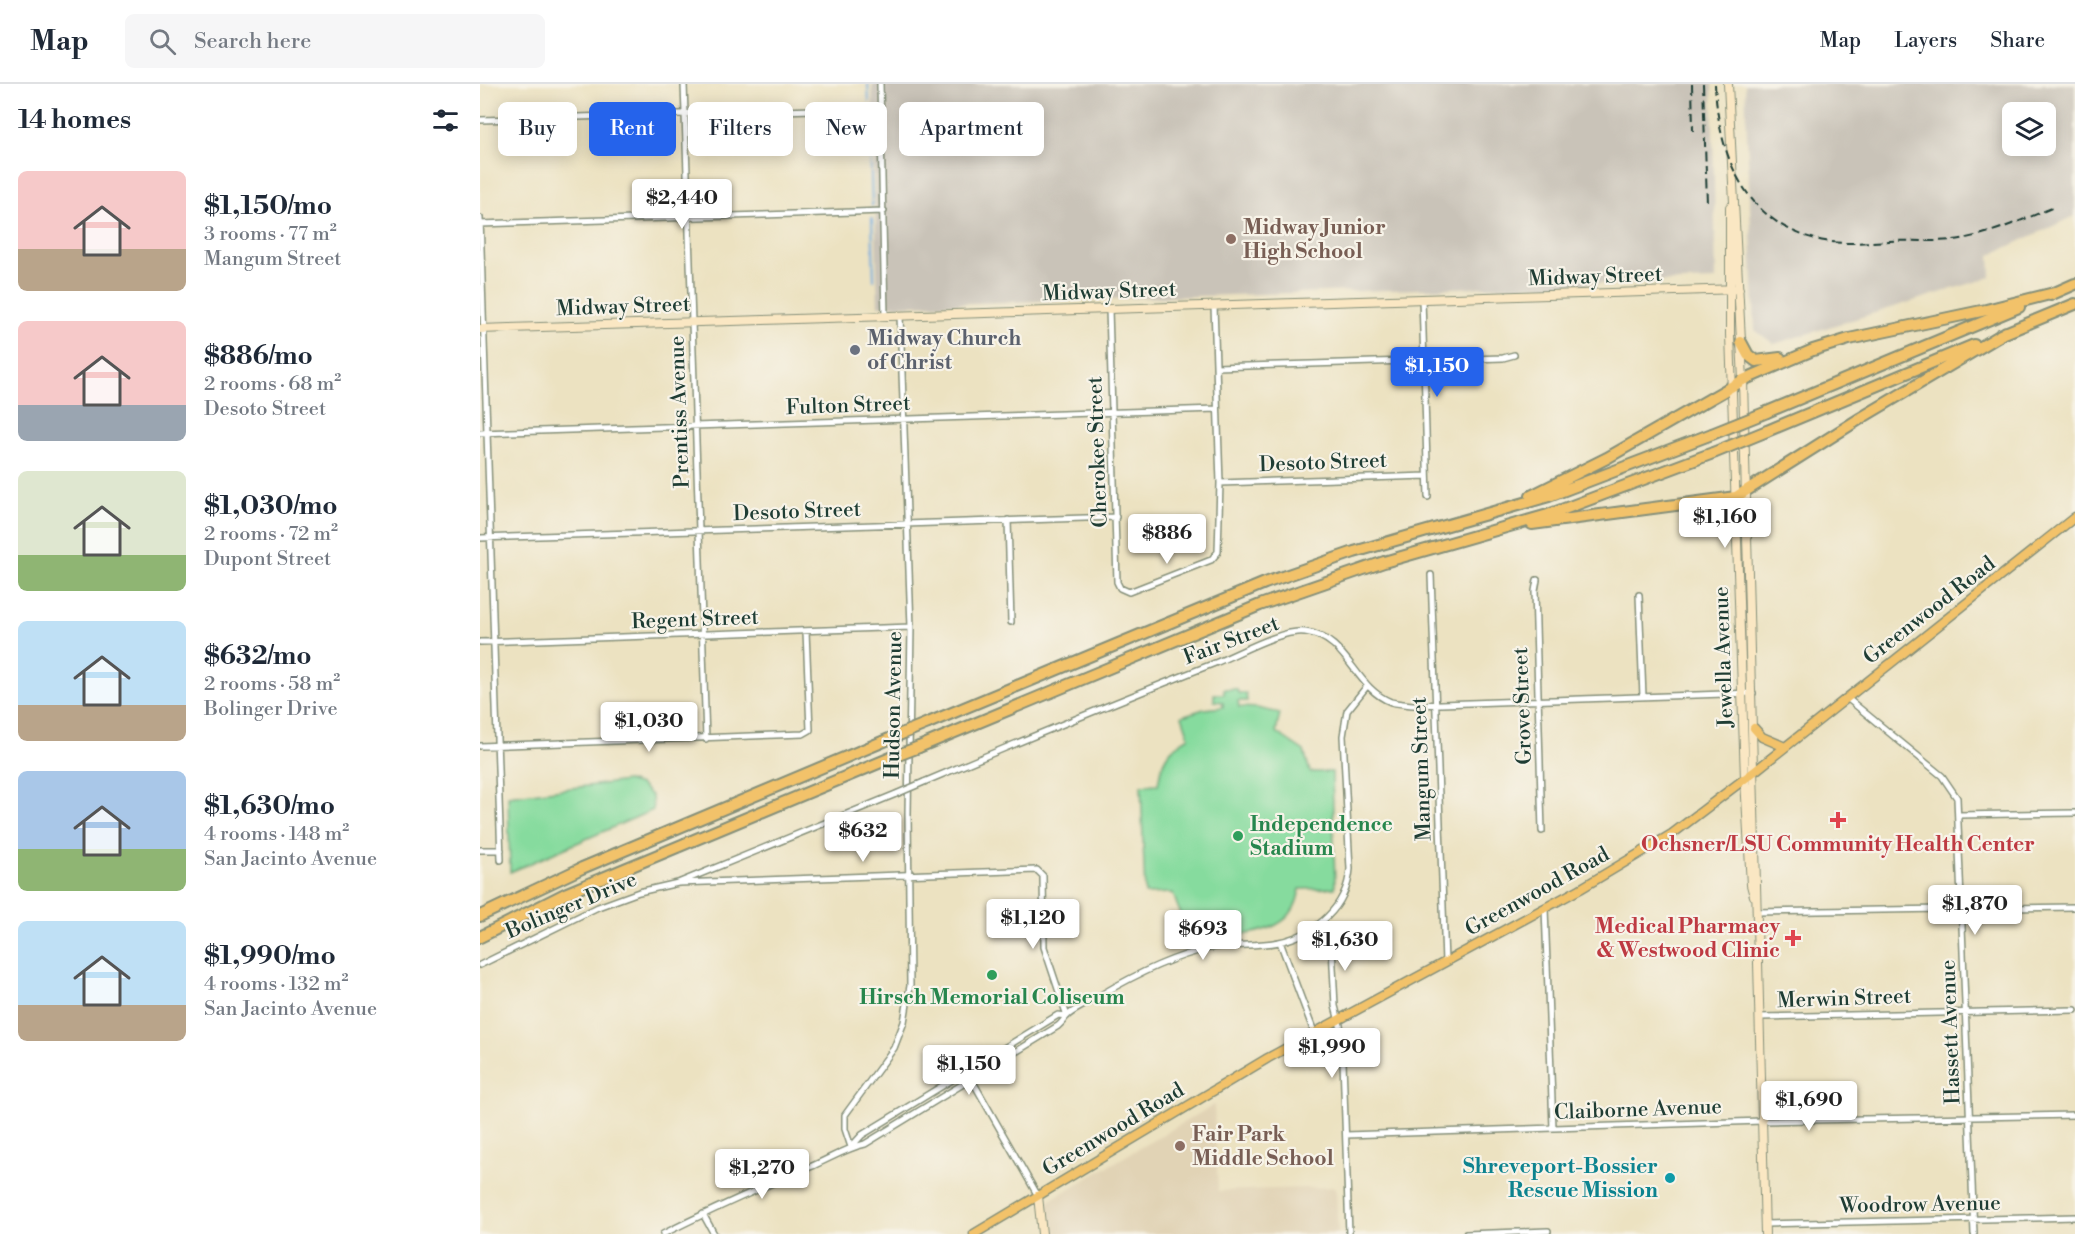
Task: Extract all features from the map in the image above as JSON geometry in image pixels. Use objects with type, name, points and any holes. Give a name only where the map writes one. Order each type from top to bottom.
[{"type":"highway","points":[[480,916],[582,868],[1265,583],[1354,552],[1505,509],[1602,478],[2075,284]]},
{"type":"highway","points":[[1741,342],[1748,355],[1759,362],[1849,339],[1976,313],[2055,293]]},
{"type":"highway","points":[[480,937],[567,893],[1260,605],[1384,562],[1518,524],[1606,495],[2075,304]]},
{"type":"highway","points":[[1518,524],[1550,523],[1736,497],[1880,406],[2006,332]]},
{"type":"highway","points":[[1505,509],[1606,458],[1743,380],[1813,350]]},
{"type":"main road","name":"Jewella Avenue","points":[[1728,84],[1743,380],[1766,1234]]},
{"type":"main road","name":"Jewella Avenue","points":[[1732,184],[1729,289],[1732,386],[1745,779],[1751,885],[1756,912]]},
{"type":"main road","name":"Midway Street","points":[[482,329],[1739,289]]},
{"type":"main road","name":"Greenwood Road","points":[[974,1234],[1208,1092],[1314,1032],[1545,908],[1672,834],[1745,779],[2075,517]]},
{"type":"main road","points":[[1754,728],[1762,737],[1785,747]]},
{"type":"main road","points":[[1038,1196],[1042,1234]]},
{"type":"street","name":"Prentiss Avenue","points":[[684,84],[706,739]]},
{"type":"street","points":[[880,84],[881,102]]},
{"type":"street","points":[[480,120],[805,110]]},
{"type":"street","points":[[882,156],[885,316]]},
{"type":"street","points":[[480,224],[884,211]]},
{"type":"street","points":[[480,218],[501,860]]},
{"type":"street","points":[[1422,299],[1428,497]]},
{"type":"street","points":[[1214,306],[1220,483]]},
{"type":"street","name":"Cherokee Street","points":[[1109,309],[1118,582],[1125,592],[1134,592],[1215,557],[1220,545],[1220,483]]},
{"type":"street","name":"Hudson Avenue","points":[[851,1147],[844,1129],[845,1114],[888,1058],[907,1012],[910,987],[911,627],[900,316]]},
{"type":"street","points":[[1216,367],[1503,358],[1514,355]]},
{"type":"street","name":"Fulton Street","points":[[480,433],[1217,410]]},
{"type":"street","name":"Desoto Street","points":[[1220,483],[1427,476]]},
{"type":"street","name":"Desoto Street","points":[[480,538],[1116,517]]},
{"type":"street","points":[[1008,520],[1011,622]]},
{"type":"street","name":"Mangum Street","points":[[1431,576],[1445,962]]},
{"type":"street","name":"Grove Street","points":[[1537,580],[1535,591],[1542,831]]},
{"type":"street","points":[[1639,595],[1643,697]]},
{"type":"street","name":"Regent Street","points":[[480,642],[911,627]]},
{"type":"street","points":[[480,746],[797,736],[810,730],[806,632]]},
{"type":"street","name":"Fair Street","points":[[896,794],[1284,635],[1306,632],[1329,640],[1343,653],[1367,686],[1390,702],[1436,705],[1753,693]]},
{"type":"street","points":[[663,1234],[851,1147],[866,1144],[1058,1026],[1067,1016],[1146,971],[1196,951],[1223,945],[1280,942],[1305,933],[1331,914],[1346,893],[1350,869],[1343,736],[1347,711],[1367,686]]},
{"type":"street","name":"Hassett Avenue","points":[[1847,698],[1949,783],[1957,798],[1974,1234]]},
{"type":"street","name":"Bolinger Drive","points":[[480,965],[598,907],[639,892],[678,883],[896,794]]},
{"type":"street","points":[[1959,815],[2075,813]]},
{"type":"street","points":[[480,850],[501,850]]},
{"type":"street","name":"Bolinger Drive","points":[[678,883],[1037,870],[1041,872],[1044,947],[1067,1016]]},
{"type":"street","points":[[1756,912],[2075,907]]},
{"type":"street","points":[[1545,908],[1553,1128]]},
{"type":"street","points":[[1331,927],[1337,1020],[1342,1033],[1349,1234]]},
{"type":"street","points":[[1280,942],[1314,1032]]},
{"type":"street","name":"Merwin Street","points":[[1759,1017],[2075,1010]]},
{"type":"street","points":[[851,1147],[862,1135],[1058,1015],[1067,1016]]},
{"type":"street","points":[[972,1080],[1038,1196]]},
{"type":"street","name":"Claiborne Avenue","points":[[1346,1135],[1762,1121],[2075,1115]]},
{"type":"street","points":[[703,1214],[714,1234]]},
{"type":"street","name":"Woodrow Avenue","points":[[1765,1224],[2075,1217]]},
{"type":"street","points":[[1466,1234],[1548,1231]]},
{"type":"shaded area","points":[[872,84],[1712,84],[1716,280],[878,306],[874,156],[887,156],[887,102],[872,102]]},
{"type":"shaded area","points":[[1745,84],[2075,84],[2075,216],[1990,255],[1991,277],[1774,344],[1755,330]]},
{"type":"shaded area","name":"Fair Park Middle School","points":[[1214,1105],[1218,1191],[1336,1187],[1338,1234],[1049,1234],[1048,1201]]},
{"type":"green space","name":"Independence Stadium","points":[[1224,689],[1237,689],[1238,693],[1246,693],[1247,701],[1238,701],[1239,707],[1280,713],[1276,732],[1304,751],[1310,772],[1332,772],[1335,888],[1300,889],[1294,908],[1282,922],[1257,932],[1228,935],[1214,934],[1191,925],[1179,910],[1173,893],[1145,894],[1141,785],[1158,784],[1161,768],[1167,756],[1175,746],[1189,737],[1182,716],[1204,709],[1223,707],[1223,702],[1214,701],[1214,694],[1224,694]]},
{"type":"green space","points":[[627,781],[640,785],[652,796],[653,810],[510,872],[508,796]]},
{"type":"waterway","points":[[868,84],[869,102]]},
{"type":"waterway","points":[[870,156],[872,206]]},
{"type":"waterway","points":[[872,218],[874,280]]},
{"type":"railway","points":[[1692,84],[1693,131]]},
{"type":"railway","points":[[1703,84],[1707,203]]},
{"type":"railway","points":[[1715,84],[1722,137],[1730,162],[1742,184],[1756,204],[1775,221],[1798,233],[1841,243],[1957,240],[1999,229],[2052,208]]},
{"type":"place","name":"Midway Junior High School","points":[[1231,239]]},
{"type":"place","name":"Midway Church of Christ","points":[[855,350]]},
{"type":"place","name":"Ochsner/LSU Community Health Center","points":[[1838,820]]},
{"type":"place","name":"Independence Stadium","points":[[1238,836]]},
{"type":"place","name":"Medical Pharmacy & Westwood Clinic","points":[[1793,938]]},
{"type":"place","name":"Hirsch Memorial Coliseum","points":[[992,975]]},
{"type":"place","name":"Fair Park Middle School","points":[[1180,1146]]},
{"type":"place","name":"Shreveport-Bossier Rescue Mission","points":[[1670,1178]]}]
